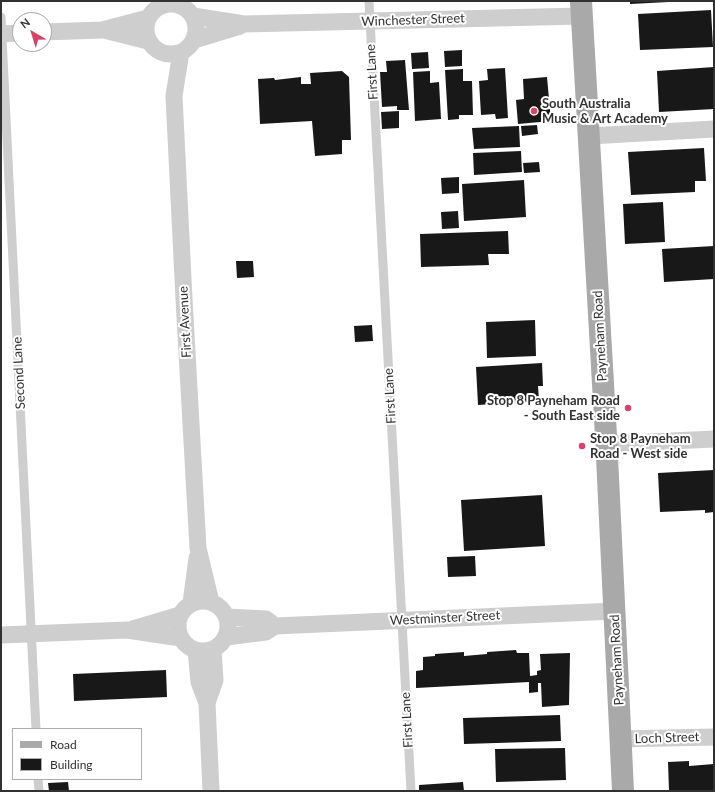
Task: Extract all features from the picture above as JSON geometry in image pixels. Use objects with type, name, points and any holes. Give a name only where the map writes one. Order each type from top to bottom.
[{"type":"main road","name":"Payneham Road","points":[[581,8],[607,444],[623,791]]},
{"type":"street","points":[[52,32],[102,30],[154,46],[167,54],[181,52],[188,47],[194,40],[196,32],[186,8],[174,3],[164,4],[102,30]]},
{"type":"street","name":"Winchester Street","points":[[186,8],[244,24]]},
{"type":"street","name":"Winchester Street","points":[[194,40],[244,24],[370,21],[581,8]]},
{"type":"street","points":[[153,9],[145,25],[154,46]]},
{"type":"street","points":[[1,34],[12,33]]},
{"type":"street","name":"First Avenue","points":[[154,46],[174,96]]},
{"type":"street","name":"First Avenue","points":[[181,52],[174,96],[198,548],[211,602]]},
{"type":"street","points":[[589,136],[714,129]]},
{"type":"street","points":[[607,444],[714,439]]},
{"type":"street","name":"First Avenue","points":[[185,609],[198,548]]},
{"type":"street","points":[[127,630],[206,600],[216,603],[223,610],[227,618],[229,628],[226,637],[219,646],[205,650],[186,645],[181,638],[178,623],[185,609]]},
{"type":"street","name":"Westminster Street","points":[[226,637],[266,632],[275,626],[614,611]]},
{"type":"street","name":"Westminster Street","points":[[227,618],[266,619],[275,626]]},
{"type":"street","points":[[1,635],[127,630],[181,638]]},
{"type":"street","points":[[205,650],[215,680],[207,703],[211,791]]},
{"type":"street","name":"Loch Street","points":[[620,739],[714,737]]},
{"type":"lane","name":"First Lane","points":[[369,1],[411,791]]},
{"type":"lane","name":"Second Lane","points":[[1,17],[36,728]]},
{"type":"lane","points":[[38,780],[39,791]]},
{"type":"building","points":[[630,1],[669,1],[669,2],[630,4]]},
{"type":"building","points":[[711,10],[713,47],[640,50],[638,14]]},
{"type":"building","points":[[462,50],[462,66],[445,67],[444,51]]},
{"type":"building","points":[[428,52],[429,68],[412,69],[411,53]]},
{"type":"building","points":[[405,60],[409,110],[397,110],[397,106],[382,107],[380,72],[387,72],[386,61]]},
{"type":"building","points":[[714,67],[714,109],[659,112],[657,71]]},
{"type":"building","points":[[505,68],[508,118],[496,119],[495,114],[481,115],[479,81],[488,80],[487,69]]},
{"type":"building","points":[[463,69],[463,81],[472,81],[473,115],[459,115],[459,119],[448,120],[445,70]]},
{"type":"building","points":[[342,71],[349,77],[351,140],[342,140],[342,154],[315,156],[312,121],[260,124],[258,79],[274,78],[275,80],[301,77],[301,84],[311,84],[310,73]]},
{"type":"building","points":[[430,71],[430,83],[439,82],[441,119],[415,121],[413,72]]},
{"type":"building","name":"South Australia Music & Art Academy","points":[[547,77],[551,121],[518,124],[516,100],[524,99],[523,79]]},
{"type":"building","points":[[399,111],[399,128],[382,129],[381,112]]},
{"type":"building","points":[[537,125],[538,134],[522,136],[521,126]]},
{"type":"building","points":[[519,126],[520,147],[474,149],[472,128]]},
{"type":"building","points":[[704,148],[706,181],[695,181],[695,192],[631,195],[628,152]]},
{"type":"building","points":[[521,151],[522,172],[474,175],[473,153]]},
{"type":"building","points":[[539,162],[540,172],[524,173],[523,163]]},
{"type":"building","points":[[459,177],[459,193],[442,194],[441,178]]},
{"type":"building","points":[[524,180],[526,217],[464,221],[462,184]]},
{"type":"building","points":[[663,202],[665,242],[625,244],[623,204]]},
{"type":"building","points":[[458,211],[459,228],[442,229],[441,212]]},
{"type":"building","points":[[508,231],[509,254],[488,254],[489,265],[421,267],[420,234]]},
{"type":"building","points":[[714,246],[714,279],[664,282],[662,249]]},
{"type":"building","points":[[236,261],[253,261],[254,277],[237,278]]},
{"type":"building","points":[[535,320],[536,356],[487,358],[486,322]]},
{"type":"building","points":[[372,325],[373,341],[355,342],[354,326]]},
{"type":"building","points":[[542,363],[543,386],[538,386],[539,401],[478,405],[476,367]]},
{"type":"building","points":[[714,470],[714,512],[705,513],[705,510],[660,512],[658,473]]},
{"type":"building","points":[[542,495],[545,546],[464,551],[461,500]]},
{"type":"building","points":[[475,556],[476,576],[448,577],[447,557]]},
{"type":"building","points":[[516,650],[517,653],[529,653],[530,676],[537,675],[537,671],[541,670],[540,654],[570,653],[569,705],[542,707],[541,683],[538,683],[538,692],[529,693],[529,682],[416,688],[416,671],[423,670],[423,657],[435,656],[435,654],[464,652],[464,656],[487,654],[487,652]]},
{"type":"building","points":[[166,670],[167,697],[74,701],[73,674]]},
{"type":"building","points":[[560,715],[561,741],[464,744],[463,718]]},
{"type":"building","points":[[565,748],[566,780],[496,782],[495,749]]},
{"type":"building","points":[[689,761],[689,766],[714,764],[714,791],[669,791],[668,762]]},
{"type":"building","points":[[68,782],[69,791],[49,791],[48,783]]},
{"type":"building","points":[[463,782],[464,791],[419,791],[419,785]]},
{"type":"place","name":"South Australia Music & Art Academy","points":[[534,111]]},
{"type":"place","name":"Stop 8 Payneham Road - South East side","points":[[628,408]]},
{"type":"place","name":"Stop 8 Payneham Road - West side","points":[[582,446]]}]
